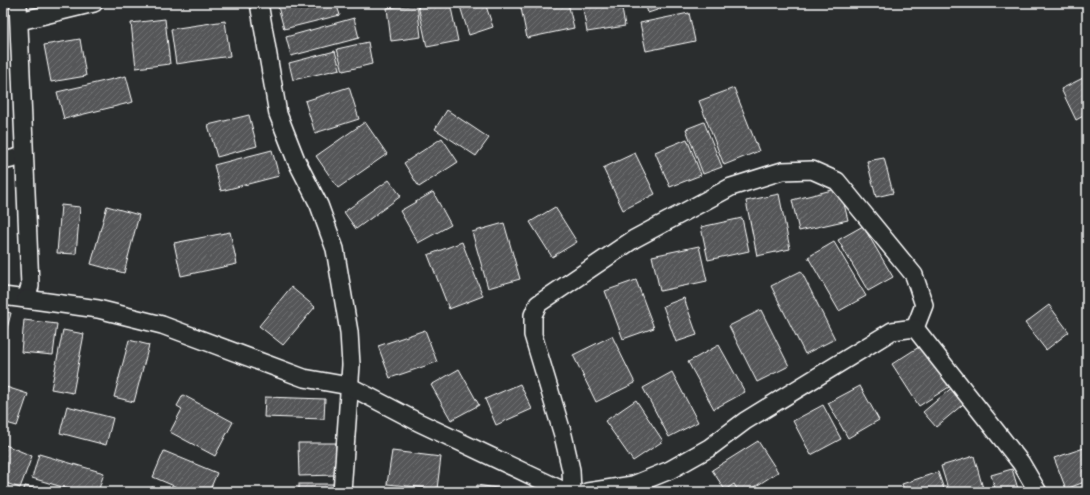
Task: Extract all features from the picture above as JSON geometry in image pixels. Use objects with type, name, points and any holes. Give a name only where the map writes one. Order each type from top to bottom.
[{"type":"street","points":[[18,3],[30,270],[30,286],[26,299]]},
{"type":"street","points":[[20,21],[94,3]]},
{"type":"street","points":[[260,3],[278,114],[296,160],[319,205],[335,250],[349,332],[351,364],[342,492]]},
{"type":"street","points":[[3,161],[24,156]]},
{"type":"street","points":[[572,492],[572,470],[533,335],[533,315],[538,304],[634,239],[731,187],[782,171],[812,170],[837,181],[914,275],[924,305],[915,328]]},
{"type":"street","points":[[3,296],[98,310],[162,325],[304,378],[349,386],[418,422],[566,492]]},
{"type":"street","points":[[587,492],[633,485],[670,470],[709,448],[745,421],[886,334],[892,331],[915,328]]},
{"type":"street","points":[[915,328],[1021,463],[1038,492]]},
{"type":"building","points":[[277,3],[336,3],[340,15],[284,29]]},
{"type":"building","points":[[427,3],[450,3],[458,41],[427,47],[418,5]]},
{"type":"building","points":[[459,3],[485,3],[493,27],[469,35]]},
{"type":"building","points":[[520,3],[568,3],[574,28],[527,38]]},
{"type":"building","points":[[582,3],[621,3],[625,26],[587,32]]},
{"type":"building","points":[[645,3],[678,3],[648,13]]},
{"type":"building","points":[[417,4],[421,37],[391,41],[387,8]]},
{"type":"building","points":[[689,13],[695,41],[646,51],[640,23]]},
{"type":"building","points":[[3,17],[6,17],[6,44],[3,44]]},
{"type":"building","points":[[354,18],[359,38],[291,56],[286,37]]},
{"type":"building","points":[[165,19],[170,64],[136,68],[131,23]]},
{"type":"building","points":[[225,21],[230,56],[176,64],[171,29]]},
{"type":"building","points":[[80,39],[86,76],[51,82],[44,45]]},
{"type":"building","points":[[368,42],[372,64],[343,71],[337,49]]},
{"type":"building","points":[[335,51],[340,69],[293,80],[289,63]]},
{"type":"building","points":[[126,76],[133,102],[64,119],[57,92]]},
{"type":"building","points":[[1087,76],[1087,114],[1076,120],[1061,89]]},
{"type":"building","points":[[349,87],[359,119],[315,133],[305,101]]},
{"type":"building","points":[[734,88],[759,151],[724,165],[699,101]]},
{"type":"building","points":[[447,110],[489,138],[476,156],[435,129]]},
{"type":"building","points":[[249,115],[257,146],[217,157],[208,125]]},
{"type":"building","points":[[365,122],[387,154],[338,188],[316,156]]},
{"type":"building","points":[[704,122],[722,167],[703,174],[686,129]]},
{"type":"building","points":[[442,138],[458,162],[419,187],[404,163]]},
{"type":"building","points":[[687,139],[701,175],[670,187],[655,152]]},
{"type":"building","points":[[272,150],[279,176],[221,191],[214,165]]},
{"type":"building","points":[[635,153],[655,194],[623,210],[603,168]]},
{"type":"building","points":[[884,158],[893,193],[876,197],[867,161]]},
{"type":"building","points":[[389,180],[401,196],[356,229],[344,212]]},
{"type":"building","points":[[840,188],[848,220],[799,231],[792,200]]},
{"type":"building","points":[[433,192],[451,225],[418,243],[400,211]]},
{"type":"building","points":[[779,194],[790,249],[757,256],[746,201]]},
{"type":"building","points":[[61,205],[80,207],[76,254],[57,253]]},
{"type":"building","points":[[107,206],[139,215],[124,273],[91,264]]},
{"type":"building","points":[[555,207],[577,242],[552,257],[530,222]]},
{"type":"building","points":[[742,218],[749,251],[708,260],[701,227]]},
{"type":"building","points":[[504,223],[520,279],[488,288],[472,232]]},
{"type":"building","points":[[863,226],[893,277],[868,291],[838,240]]},
{"type":"building","points":[[230,232],[237,264],[181,276],[174,243]]},
{"type":"building","points":[[462,242],[483,296],[449,309],[428,255]]},
{"type":"building","points":[[834,242],[866,296],[839,311],[808,257]]},
{"type":"building","points":[[699,246],[707,281],[660,291],[652,256]]},
{"type":"building","points":[[801,271],[835,339],[805,354],[771,286]]},
{"type":"building","points":[[636,280],[654,328],[623,339],[605,291]]},
{"type":"building","points":[[291,287],[315,307],[283,345],[259,326]]},
{"type":"building","points":[[684,298],[697,335],[676,342],[663,306]]},
{"type":"building","points":[[1049,305],[1069,332],[1046,350],[1025,323]]},
{"type":"building","points":[[761,310],[789,366],[757,382],[729,326]]},
{"type":"building","points":[[3,311],[11,313],[3,344]]},
{"type":"building","points":[[24,320],[57,324],[53,355],[21,352]]},
{"type":"building","points":[[63,330],[84,334],[73,393],[51,389]]},
{"type":"building","points":[[425,330],[437,362],[390,378],[378,346]]},
{"type":"building","points":[[612,336],[635,383],[596,402],[573,355]]},
{"type":"building","points":[[129,340],[149,345],[134,402],[114,397]]},
{"type":"building","points":[[719,345],[745,392],[714,409],[688,362]]},
{"type":"building","points":[[922,345],[949,387],[919,406],[892,364]]},
{"type":"building","points":[[459,369],[479,405],[451,420],[431,385]]},
{"type":"building","points":[[672,372],[698,422],[669,437],[643,388]]},
{"type":"building","points":[[520,384],[532,409],[496,425],[485,399]]},
{"type":"building","points":[[955,385],[968,400],[936,427],[923,412]]},
{"type":"building","points":[[3,386],[28,394],[17,426],[3,422]]},
{"type":"building","points":[[860,386],[879,420],[848,438],[828,403]]},
{"type":"building","points":[[183,395],[233,422],[215,456],[170,432],[182,409],[177,406]]},
{"type":"building","points":[[265,397],[325,399],[324,419],[264,417]]},
{"type":"building","points":[[636,400],[663,441],[633,461],[605,421]]},
{"type":"building","points":[[823,405],[841,439],[811,455],[793,421]]},
{"type":"building","points":[[67,406],[113,418],[106,445],[60,433]]},
{"type":"building","points":[[758,441],[778,472],[747,492],[739,492],[734,484],[725,490],[712,470]]},
{"type":"building","points":[[298,443],[336,443],[336,475],[299,476]]},
{"type":"building","points":[[3,444],[32,456],[20,488],[3,482]]},
{"type":"building","points":[[1087,447],[1087,481],[1066,489],[1054,458]]},
{"type":"building","points":[[164,451],[217,473],[209,492],[188,492],[153,477]]},
{"type":"building","points":[[392,451],[441,457],[437,489],[387,484]]},
{"type":"building","points":[[39,454],[104,473],[98,492],[79,492],[32,478]]},
{"type":"building","points":[[974,456],[984,492],[949,492],[941,466]]},
{"type":"building","points":[[1012,469],[1019,492],[996,492],[991,475]]},
{"type":"building","points":[[938,472],[945,492],[905,492],[902,484]]},
{"type":"building","points":[[299,484],[335,484],[335,492],[299,492]]},
{"type":"building","points":[[477,485],[510,490],[509,492],[476,492]]},
{"type":"building","points":[[25,486],[46,491],[46,492],[23,492]]},
{"type":"building","points":[[152,487],[164,492],[150,492]]},
{"type":"building","points":[[881,488],[882,492],[862,492]]},
{"type":"building","points":[[1087,488],[1087,492],[1077,492]]}]
